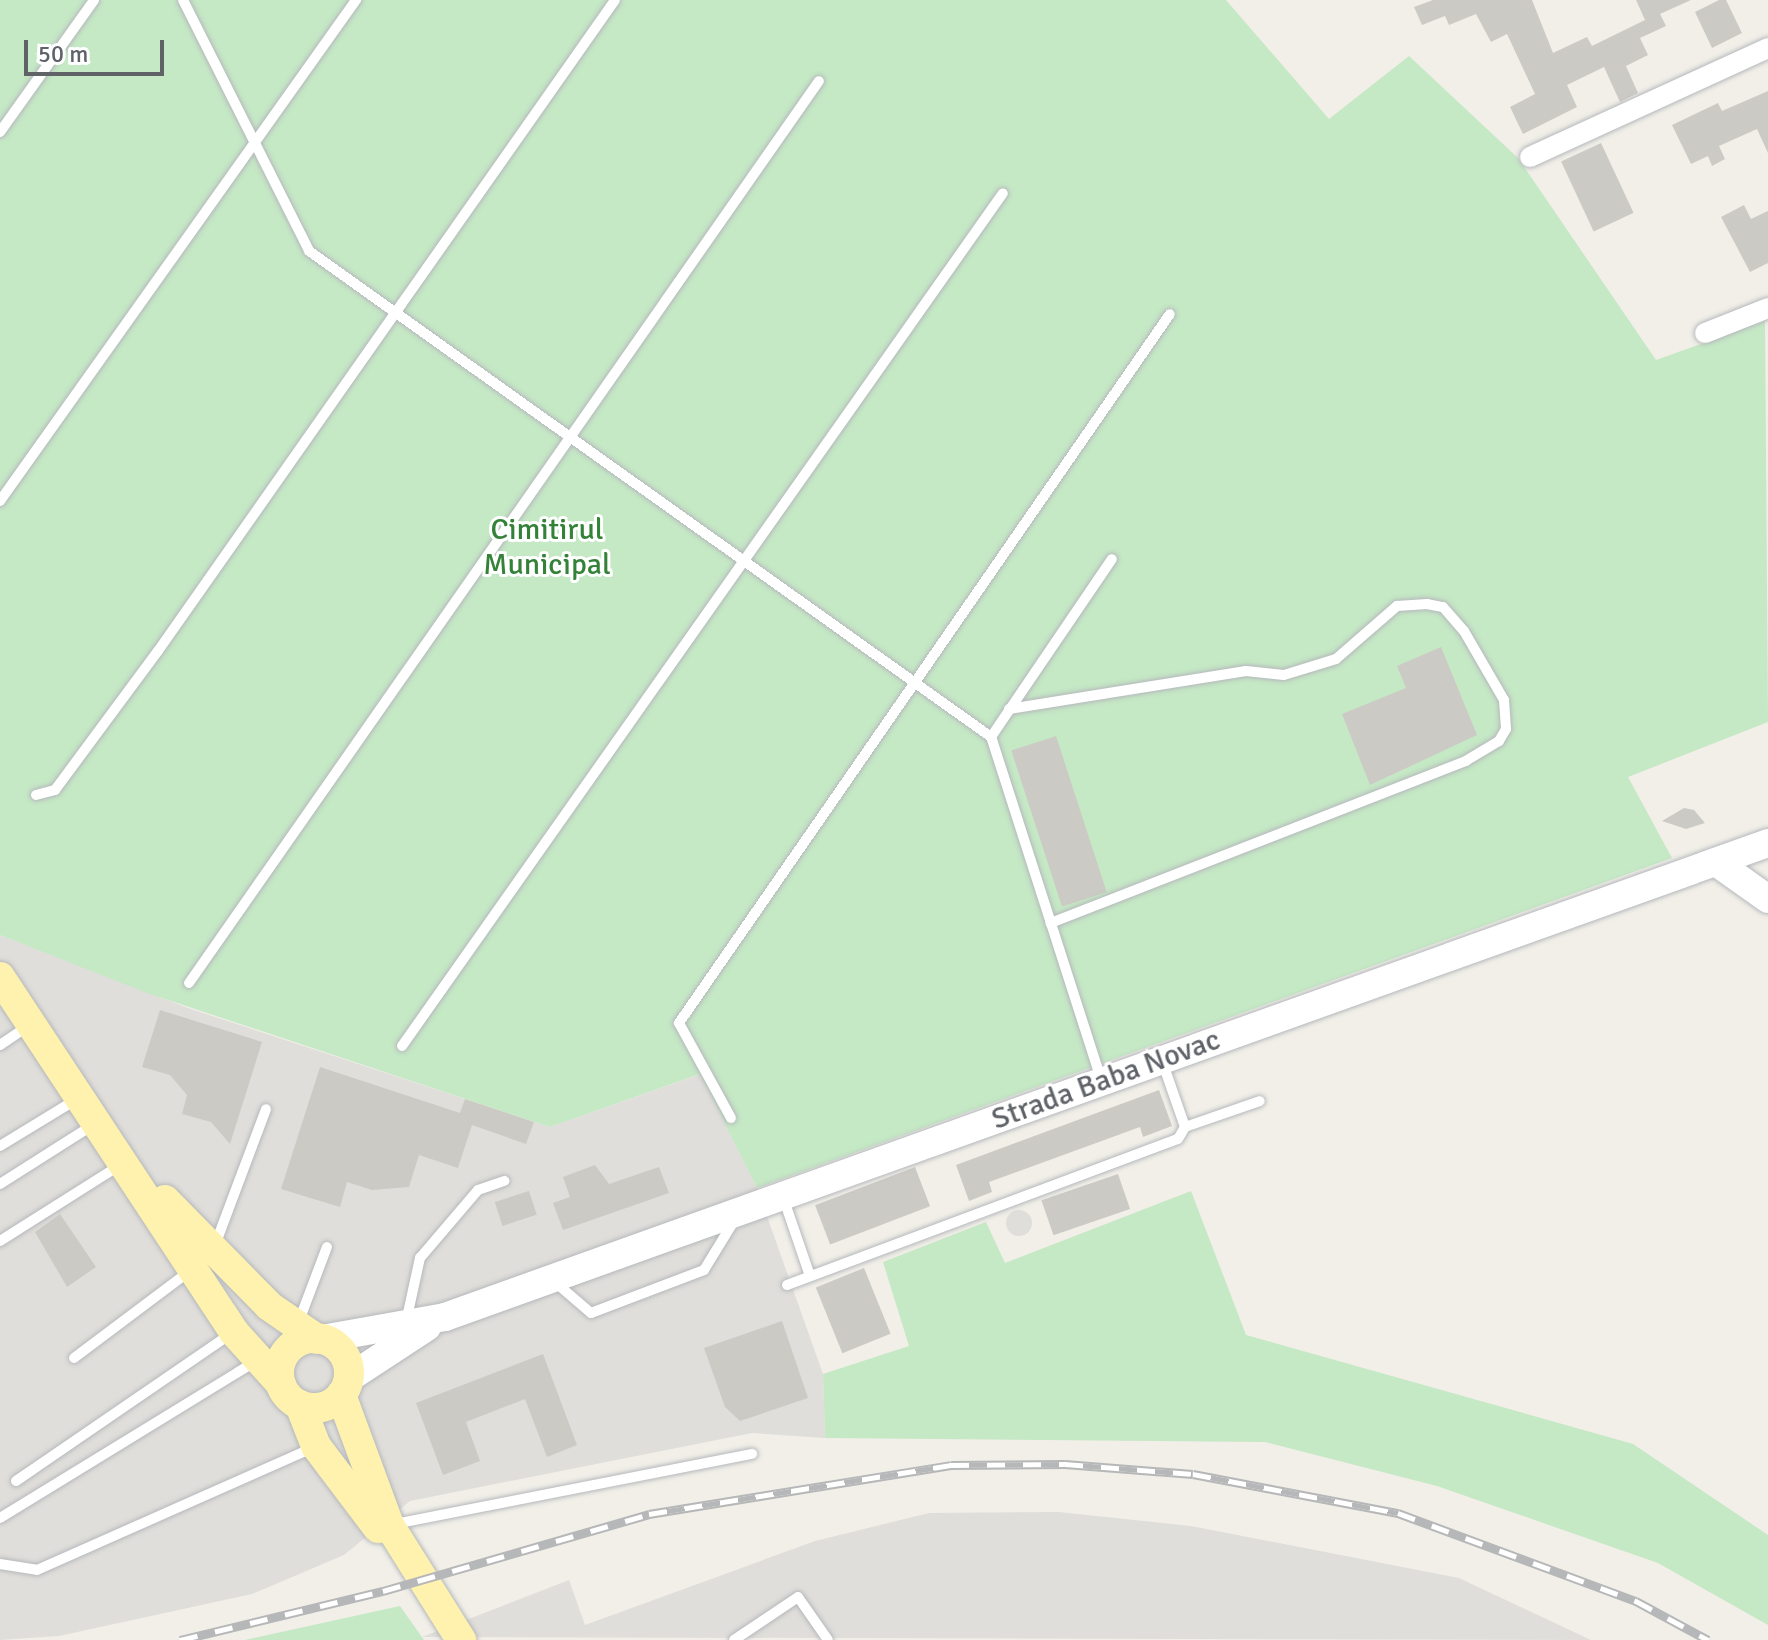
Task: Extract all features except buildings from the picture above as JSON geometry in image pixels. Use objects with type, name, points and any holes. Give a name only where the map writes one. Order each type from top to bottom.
[{"type":"main road","name":"Strada Baba Novac","points":[[312,1335],[445,1317],[1768,843]]},
{"type":"main road","points":[[1716,862],[1768,899]]},
{"type":"main road","points":[[0,977],[113,1143],[203,1259],[234,1332],[256,1361],[290,1394],[316,1446],[419,1579],[461,1640]]},
{"type":"main road","points":[[203,1259],[345,1358],[345,1387],[389,1525],[419,1579]]},
{"type":"main road","name":"Strada Baba Novac","points":[[345,1387],[445,1317]]},
{"type":"main road","points":[[290,1394],[286,1354],[312,1335]]},
{"type":"main road","points":[[290,1394],[322,1407],[345,1387]]},
{"type":"street","points":[[1530,157],[1768,48]]},
{"type":"street","points":[[1705,333],[1768,308]]},
{"type":"lane","points":[[0,132],[94,0]]},
{"type":"lane","points":[[183,0],[252,148],[309,251],[569,433],[991,737],[1102,1081]]},
{"type":"lane","points":[[0,501],[356,0]]},
{"type":"lane","points":[[36,795],[55,790],[615,0]]},
{"type":"lane","points":[[189,983],[569,433],[819,81]]},
{"type":"lane","points":[[402,1046],[1003,193]]},
{"type":"lane","points":[[731,1118],[679,1023],[1170,314]]},
{"type":"lane","points":[[991,737],[1112,559]]},
{"type":"lane","points":[[1009,709],[1246,671],[1284,675],[1336,659],[1397,606],[1427,604],[1443,607],[1464,631],[1504,700],[1506,729],[1499,741],[1466,761],[1050,923]]},
{"type":"lane","points":[[0,1045],[32,1024]]},
{"type":"lane","points":[[1162,1060],[1185,1127]]},
{"type":"lane","points":[[0,1146],[81,1096]]},
{"type":"lane","points":[[787,1285],[1178,1139],[1185,1127],[1260,1101]]},
{"type":"lane","points":[[74,1358],[203,1259],[266,1109]]},
{"type":"lane","points":[[0,1184],[113,1143]]},
{"type":"lane","points":[[0,1241],[113,1143]]},
{"type":"lane","points":[[405,1324],[420,1258],[478,1190],[504,1181]]},
{"type":"lane","points":[[782,1195],[810,1276]]},
{"type":"lane","points":[[551,1279],[591,1313],[704,1270],[740,1211]]},
{"type":"lane","points":[[312,1335],[327,1247]]},
{"type":"lane","points":[[16,1481],[234,1332]]},
{"type":"lane","points":[[0,1518],[256,1361]]},
{"type":"lane","points":[[0,1564],[37,1570],[316,1446]]},
{"type":"lane","points":[[389,1525],[752,1454]]},
{"type":"lane","points":[[734,1640],[798,1597],[828,1640]]},
{"type":"shaded area","points":[[0,935],[188,1008],[550,1127],[701,1074],[757,1188],[823,1374],[825,1438],[752,1433],[410,1501],[344,1555],[252,1594],[59,1636],[0,1640]]},
{"type":"shaded area","points":[[1019,1210],[1028,1214],[1032,1223],[1028,1232],[1019,1236],[1010,1232],[1006,1223],[1010,1214]]},
{"type":"shaded area","points":[[1059,1512],[1191,1526],[1459,1578],[1591,1640],[422,1637],[569,1580],[585,1625],[815,1541],[929,1513]]},
{"type":"green space","name":"Cimitirul Municipal","points":[[0,0],[1226,0],[1329,119],[1409,56],[1518,158],[1656,360],[1765,321],[1768,722],[1628,777],[1672,858],[757,1188],[700,1074],[550,1127],[147,993],[0,935]]},
{"type":"green space","points":[[1191,1191],[1246,1335],[1633,1444],[1768,1535],[1768,1625],[1658,1563],[1437,1486],[1265,1442],[825,1438],[823,1374],[909,1346],[883,1262],[986,1222],[1005,1263]]},
{"type":"green space","points":[[400,1606],[424,1640],[245,1640]]},
{"type":"railway","points":[[180,1640],[383,1591],[649,1514],[951,1465],[1065,1464],[1193,1474],[1398,1513],[1636,1601],[1708,1640]]}]
